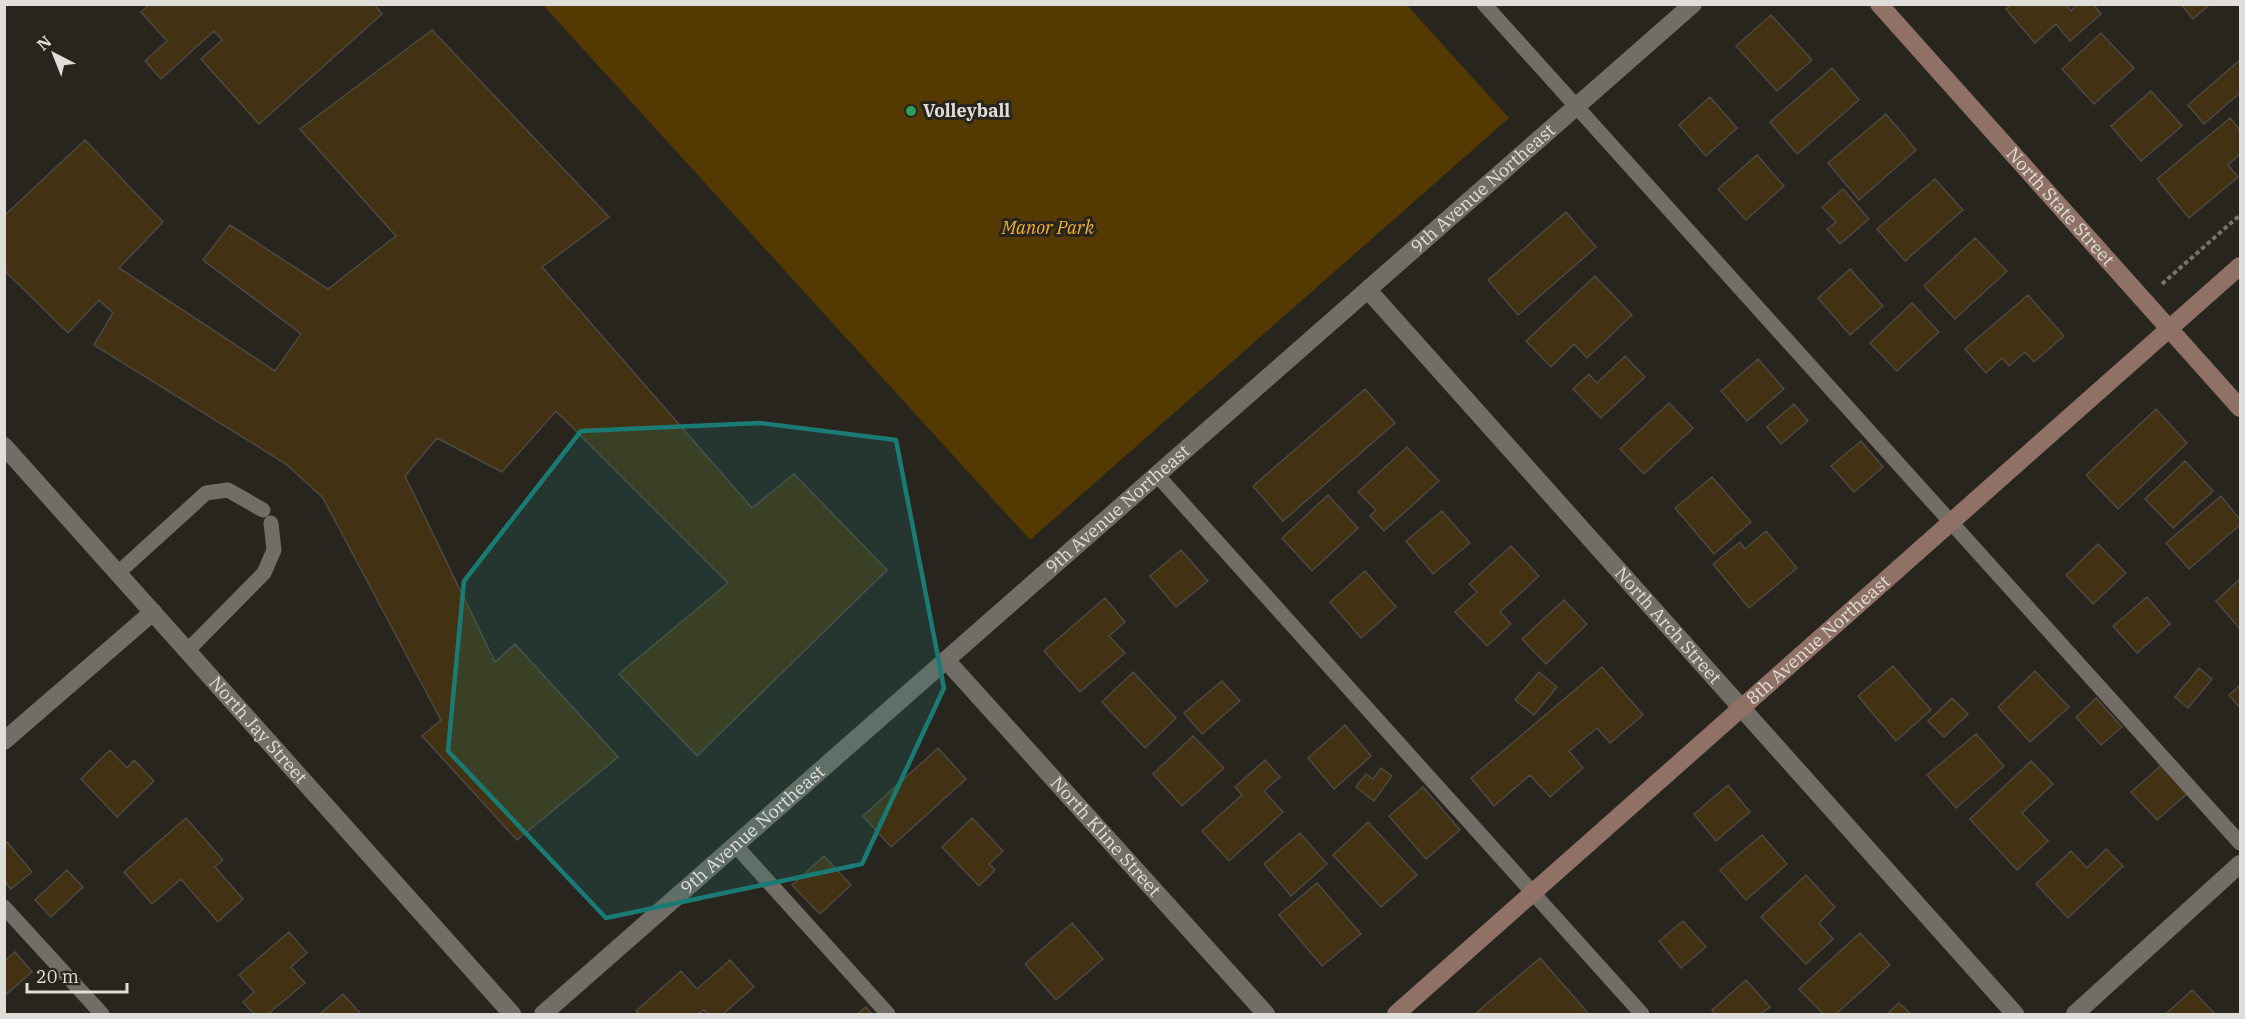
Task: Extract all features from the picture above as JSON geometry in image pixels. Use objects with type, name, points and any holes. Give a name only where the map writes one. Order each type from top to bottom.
[{"type":"main road","name":"North State Street","points":[[1879,4],[2241,408]]},
{"type":"main road","name":"8th Avenue Northeast","points":[[1396,1014],[2241,266]]},
{"type":"street","name":"9th Avenue Northeast","points":[[543,1014],[1693,4]]},
{"type":"street","name":"North Arch Street","points":[[1368,290],[2015,1014]]},
{"type":"street","name":"North Jay Street","points":[[4,446],[512,1014]]},
{"type":"street","points":[[4,741],[153,612]]},
{"type":"street","name":"North Kline Street","points":[[946,660],[1266,1014]]},
{"type":"street","points":[[2074,1014],[2241,864]]},
{"type":"lane","points":[[1484,4],[1950,524],[2241,843]]},
{"type":"lane","points":[[1157,475],[1642,1014]]},
{"type":"lane","points":[[118,573],[206,493],[228,490],[263,510]]},
{"type":"lane","points":[[188,650],[264,573],[274,550],[271,523]]},
{"type":"lane","points":[[736,846],[888,1014]]},
{"type":"lane","points":[[4,907],[102,1014]]},
{"type":"path","points":[[2143,300],[2241,215]]},
{"type":"highlighted area","points":[[760,423],[896,440],[944,688],[862,864],[606,918],[448,751],[464,581],[581,431]]},
{"type":"green space","name":"Manor Park","points":[[543,5],[1407,5],[1509,118],[1030,540]]},
{"type":"building","points":[[150,4],[374,4],[382,14],[259,124],[201,59],[222,40],[214,31],[161,79],[145,61],[167,41],[141,12]]},
{"type":"building","points":[[2012,4],[2065,4],[2071,11],[2078,4],[2093,4],[2101,14],[2070,41],[2056,24],[2035,43],[2006,9]]},
{"type":"building","points":[[2181,4],[2210,4],[2193,19]]},
{"type":"building","points":[[1771,15],[1812,60],[1777,91],[1736,46]]},
{"type":"building","points":[[432,30],[609,217],[542,267],[752,508],[794,474],[887,570],[697,756],[619,674],[728,583],[556,411],[502,472],[437,438],[405,476],[495,662],[515,644],[618,757],[517,840],[422,736],[441,720],[323,498],[286,464],[94,345],[113,313],[99,300],[68,333],[4,270],[4,216],[85,140],[163,222],[119,268],[275,371],[301,334],[203,260],[230,225],[328,289],[396,236],[300,129]]},
{"type":"building","points":[[2101,33],[2134,68],[2094,104],[2062,69]]},
{"type":"building","points":[[2240,60],[2240,93],[2204,124],[2188,105]]},
{"type":"building","points":[[1832,68],[1859,100],[1797,154],[1770,122]]},
{"type":"building","points":[[2151,91],[2182,126],[2141,161],[2111,126]]},
{"type":"building","points":[[1710,97],[1737,128],[1706,156],[1679,125]]},
{"type":"building","points":[[1886,114],[1916,150],[1859,200],[1828,163]]},
{"type":"building","points":[[2230,118],[2240,130],[2240,154],[2228,165],[2238,177],[2189,218],[2157,179]]},
{"type":"building","points":[[1757,155],[1784,186],[1746,220],[1718,189]]},
{"type":"building","points":[[1935,179],[1963,210],[1905,261],[1877,229]]},
{"type":"building","points":[[1843,189],[1869,219],[1840,244],[1827,229],[1836,222],[1822,207]]},
{"type":"building","points":[[1566,212],[1596,247],[1518,315],[1488,280]]},
{"type":"building","points":[[1975,238],[2007,271],[1955,319],[1924,286]]},
{"type":"building","points":[[1850,269],[1883,306],[1850,335],[1818,298]]},
{"type":"building","points":[[1595,276],[1632,315],[1587,358],[1574,344],[1551,367],[1526,341]]},
{"type":"building","points":[[2028,295],[2064,336],[2034,362],[2025,352],[2009,366],[2002,358],[1986,373],[1965,349]]},
{"type":"building","points":[[1912,303],[1939,332],[1897,371],[1870,343]]},
{"type":"building","points":[[1625,356],[1645,377],[1601,418],[1573,389],[1589,374],[1597,383]]},
{"type":"building","points":[[1758,359],[1784,389],[1747,421],[1721,391]]},
{"type":"building","points":[[1365,389],[1395,423],[1283,521],[1253,486]]},
{"type":"building","points":[[1669,403],[1693,428],[1644,474],[1620,449]]},
{"type":"building","points":[[1794,404],[1808,421],[1781,444],[1767,427]]},
{"type":"building","points":[[2156,409],[2187,443],[2118,509],[2086,475]]},
{"type":"building","points":[[1861,441],[1883,467],[1854,492],[1831,466]]},
{"type":"building","points":[[1407,447],[1439,481],[1384,531],[1370,516],[1376,510],[1358,492]]},
{"type":"building","points":[[2185,461],[2213,491],[2173,528],[2145,499]]},
{"type":"building","points":[[1712,477],[1751,522],[1714,554],[1675,508]]},
{"type":"building","points":[[1328,495],[1358,528],[1312,571],[1282,538]]},
{"type":"building","points":[[2221,496],[2240,520],[2240,525],[2189,569],[2166,543]]},
{"type":"building","points":[[1442,511],[1470,543],[1433,574],[1406,541]]},
{"type":"building","points":[[1766,531],[1797,568],[1749,608],[1713,564],[1740,542],[1745,549]]},
{"type":"building","points":[[2098,544],[2126,573],[2093,604],[2066,575]]},
{"type":"building","points":[[1511,546],[1539,576],[1500,612],[1511,624],[1487,646],[1455,612],[1477,592],[1469,584]]},
{"type":"building","points":[[1181,550],[1208,581],[1176,607],[1150,576]]},
{"type":"building","points":[[1365,571],[1396,607],[1361,638],[1330,602]]},
{"type":"building","points":[[2240,579],[2240,629],[2216,601]]},
{"type":"building","points":[[2147,597],[2170,624],[2137,653],[2113,626]]},
{"type":"building","points":[[1105,598],[1125,622],[1109,636],[1125,653],[1080,692],[1044,651]]},
{"type":"building","points":[[1564,600],[1587,624],[1546,664],[1522,639]]},
{"type":"building","points":[[1893,666],[1931,710],[1896,741],[1858,696]]},
{"type":"building","points":[[1602,667],[1643,715],[1610,743],[1597,728],[1569,751],[1583,768],[1550,797],[1530,775],[1494,806],[1471,778]]},
{"type":"building","points":[[2199,668],[2212,679],[2188,708],[2175,697]]},
{"type":"building","points":[[2035,671],[2069,707],[2030,742],[1998,707]]},
{"type":"building","points":[[1133,672],[1176,718],[1145,748],[1102,702]]},
{"type":"building","points":[[1539,672],[1557,687],[1534,715],[1515,700]]},
{"type":"building","points":[[1222,681],[1240,701],[1202,734],[1184,713]]},
{"type":"building","points":[[2240,685],[2240,708],[2229,695]]},
{"type":"building","points":[[1952,698],[1968,714],[1944,737],[1928,721]]},
{"type":"building","points":[[2096,698],[2122,727],[2101,745],[2076,717]]},
{"type":"building","points":[[1345,725],[1371,756],[1334,789],[1308,758]]},
{"type":"building","points":[[1976,734],[2004,766],[1956,808],[1927,775]]},
{"type":"building","points":[[1193,736],[1224,768],[1182,806],[1153,774]]},
{"type":"building","points":[[938,748],[966,779],[891,847],[863,816]]},
{"type":"building","points":[[110,750],[127,768],[134,760],[154,781],[117,817],[81,779]]},
{"type":"building","points":[[1265,760],[1280,777],[1264,791],[1283,812],[1229,861],[1202,831],[1242,795],[1235,787]]},
{"type":"building","points":[[2031,761],[2053,784],[2022,813],[2048,841],[2017,870],[1970,819]]},
{"type":"building","points":[[2164,763],[2189,792],[2157,820],[2131,792]]},
{"type":"building","points":[[1381,768],[1392,776],[1374,801],[1356,787],[1366,774],[1373,779]]},
{"type":"building","points":[[1728,785],[1750,812],[1716,841],[1694,814]]},
{"type":"building","points":[[1423,787],[1460,830],[1426,859],[1389,816]]},
{"type":"building","points":[[186,818],[223,860],[215,867],[243,899],[218,922],[181,879],[152,904],[124,872]]},
{"type":"building","points":[[972,818],[1003,851],[989,864],[995,870],[979,886],[942,847]]},
{"type":"building","points":[[1368,822],[1417,875],[1381,907],[1333,855]]},
{"type":"building","points":[[1300,833],[1327,864],[1291,896],[1264,864]]},
{"type":"building","points":[[1762,835],[1787,864],[1746,900],[1720,870]]},
{"type":"building","points":[[7,842],[32,872],[11,889],[4,881],[4,844]]},
{"type":"building","points":[[2106,849],[2123,866],[2068,918],[2036,884],[2071,851],[2087,868]]},
{"type":"building","points":[[824,856],[851,885],[820,914],[792,885]]},
{"type":"building","points":[[67,870],[83,887],[51,917],[35,900]]},
{"type":"building","points":[[1806,875],[1835,907],[1819,923],[1833,939],[1806,964],[1761,917]]},
{"type":"building","points":[[1317,883],[1361,934],[1322,966],[1279,915]]},
{"type":"building","points":[[1683,921],[1706,947],[1681,968],[1659,941]]},
{"type":"building","points":[[1072,923],[1103,959],[1056,1000],[1025,964]]},
{"type":"building","points":[[289,932],[307,953],[291,967],[305,983],[268,1014],[254,1014],[243,1002],[254,992],[239,975]]},
{"type":"building","points":[[1860,933],[1890,965],[1836,1014],[1823,1014],[1799,989]]},
{"type":"building","points":[[15,952],[32,972],[4,996],[4,961]]},
{"type":"building","points":[[1540,958],[1589,1014],[1475,1014]]},
{"type":"building","points":[[730,960],[754,987],[723,1014],[708,1014],[704,1010],[698,1014],[639,1014],[636,1011],[681,971],[697,989]]},
{"type":"building","points":[[1746,980],[1770,1007],[1761,1014],[1716,1014],[1712,1010]]},
{"type":"building","points":[[2192,990],[2215,1014],[2166,1014]]},
{"type":"building","points":[[343,994],[361,1014],[320,1014]]},
{"type":"building","points":[[1899,1003],[1911,1014],[1887,1014]]},
{"type":"building","points":[[866,1007],[872,1014],[857,1014]]},
{"type":"place","name":"Volleyball","points":[[911,111]]}]
